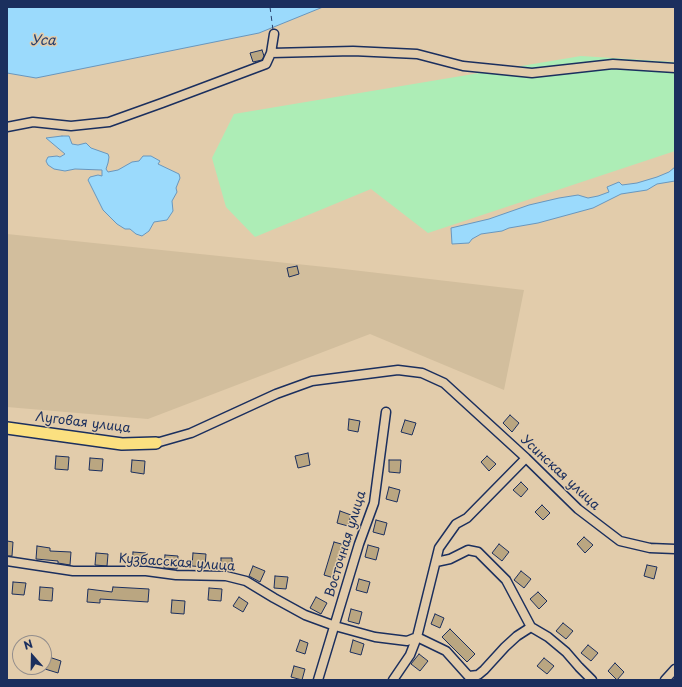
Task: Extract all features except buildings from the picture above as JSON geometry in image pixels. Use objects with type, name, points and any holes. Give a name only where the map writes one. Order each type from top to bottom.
[{"type":"main road","name":"Луговая улица","points":[[7,428],[122,444],[156,443]]},
{"type":"street","points":[[7,127],[33,122],[71,126],[110,122],[162,104],[266,64],[272,53],[274,34]]},
{"type":"street","points":[[272,53],[353,51],[417,54],[463,66],[532,73],[613,64],[675,68]]},
{"type":"street","name":"Усинская улица","points":[[156,443],[191,433],[276,394],[312,381],[398,370],[422,373],[444,383],[526,458],[578,509],[620,541],[650,548],[675,549]]},
{"type":"street","name":"Восточная улица","points":[[318,680],[359,544],[374,502],[386,412]]},
{"type":"street","points":[[393,680],[410,655],[417,637],[439,548],[456,524],[467,518],[526,458]]},
{"type":"street","points":[[436,562],[450,559],[468,550],[478,552],[506,580],[531,627],[548,637],[566,652],[592,680]]},
{"type":"street","name":"Кузбасская улица","points":[[7,561],[73,571],[146,571],[176,575],[226,576],[246,580],[305,616],[335,626],[375,637],[407,641],[417,637]]},
{"type":"street","points":[[417,637],[446,651],[471,678],[478,676],[505,647],[517,636],[531,627]]},
{"type":"street","points":[[665,680],[675,669]]},
{"type":"shaded area","points":[[7,234],[335,268],[524,290],[504,390],[370,334],[148,419],[7,407]]},
{"type":"green space","points":[[581,56],[675,62],[675,151],[428,233],[371,189],[255,237],[226,207],[212,158],[234,114]]},
{"type":"water","name":"Уса","points":[[7,7],[323,7],[259,33],[36,78],[7,73]]},
{"type":"water","points":[[69,136],[72,144],[78,145],[86,143],[91,148],[108,154],[109,157],[106,169],[108,172],[118,170],[132,162],[139,161],[143,156],[151,156],[160,161],[158,164],[179,174],[180,178],[176,188],[177,192],[172,201],[173,211],[167,220],[154,222],[149,231],[142,236],[117,224],[103,210],[88,180],[90,177],[98,175],[102,176],[102,170],[75,169],[65,171],[54,169],[48,165],[46,161],[48,157],[60,157],[65,154],[46,138]]},
{"type":"water","points":[[675,167],[675,181],[657,184],[647,190],[621,194],[593,208],[538,223],[481,234],[472,239],[469,243],[452,244],[451,228],[489,219],[529,205],[559,198],[578,195],[588,198],[598,196],[609,192],[607,187],[619,182],[622,185],[637,183],[669,172]]},
{"type":"ferry route","points":[[270,7],[273,30]]}]
